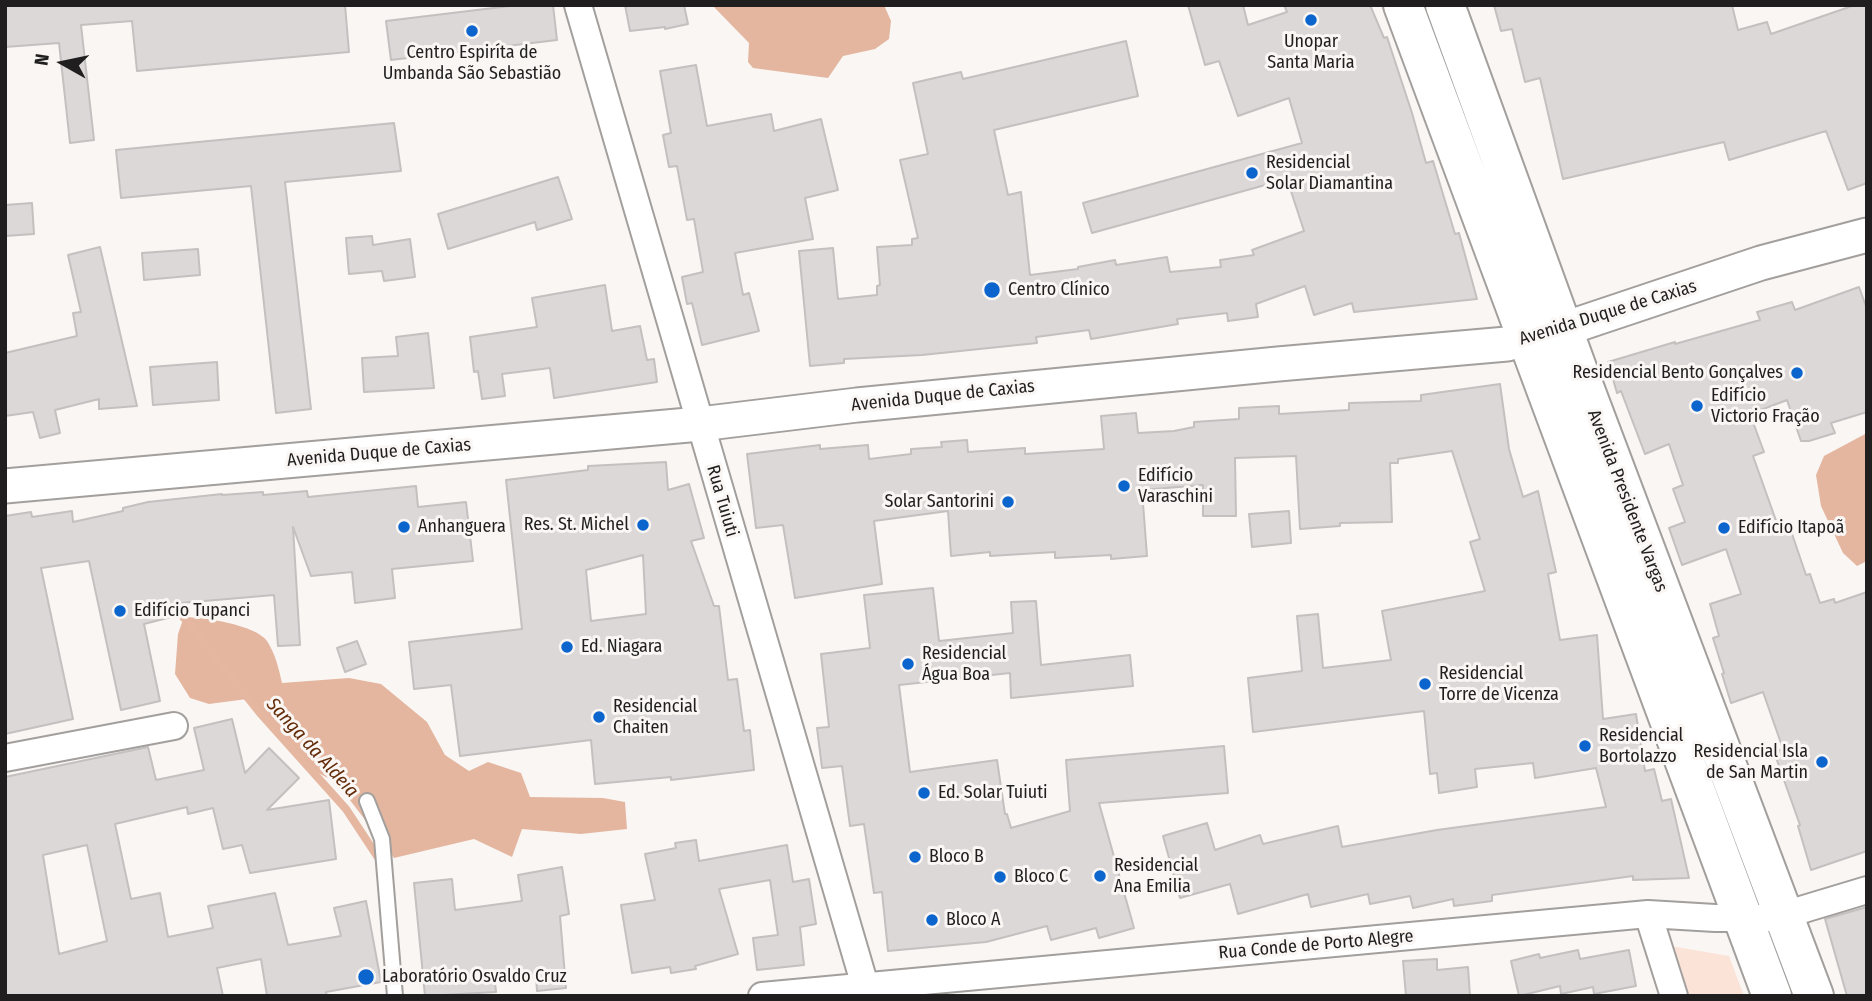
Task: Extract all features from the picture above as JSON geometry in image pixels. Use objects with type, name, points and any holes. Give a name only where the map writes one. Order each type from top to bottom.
[{"type":"main road","name":"Avenida Presidente Vargas","points":[[1403,5],[1546,334],[1784,915],[1814,996]]},
{"type":"main road","name":"Avenida Presidente Vargas","points":[[1445,5],[1546,334],[1772,996]]},
{"type":"street","name":"Rua Tuiuti","points":[[578,5],[867,991]]},
{"type":"street","name":"Avenida Duque de Caxias","points":[[5,486],[700,424],[871,403],[1507,344],[1546,334],[1761,263],[1867,234]]},
{"type":"street","points":[[5,758],[174,726]]},
{"type":"street","name":"Rua Conde de Porto Alegre","points":[[762,996],[867,991],[1648,914],[1715,918],[1784,915],[1867,890]]},
{"type":"street","points":[[1648,914],[1674,996]]},
{"type":"lane","points":[[367,801],[382,839],[395,996]]},
{"type":"shaded area","points":[[884,5],[891,21],[889,39],[875,49],[843,56],[828,78],[753,68],[748,62],[749,43],[713,6]]},
{"type":"shaded area","points":[[1867,433],[1867,561],[1857,566],[1843,553],[1821,506],[1816,475],[1824,456]]},
{"type":"shaded area","points":[[184,617],[229,623],[261,635],[272,651],[282,683],[349,678],[381,684],[427,722],[445,755],[469,771],[488,762],[521,773],[530,797],[603,798],[625,802],[627,829],[581,834],[522,829],[512,857],[474,839],[394,858],[337,783],[313,770],[247,699],[209,704],[190,698],[175,674],[178,634]]},
{"type":"shaded area","points":[[1671,946],[1729,956],[1744,996],[1688,996]]},
{"type":"building","points":[[5,5],[345,5],[349,52],[137,71],[132,21],[81,25],[94,140],[70,143],[59,43],[5,47]]},
{"type":"building","name":"Centro Espiríta de Umbanda São Sebastião","points":[[518,5],[553,5],[557,40],[391,60],[386,21]]},
{"type":"building","points":[[625,5],[684,5],[688,24],[665,29],[630,31]]},
{"type":"building","points":[[1188,5],[1243,5],[1248,25],[1287,12],[1284,5],[1370,5],[1384,38],[1387,37],[1426,163],[1433,161],[1455,234],[1459,233],[1477,299],[1354,312],[1352,303],[1314,315],[1305,286],[1256,304],[1258,317],[1228,321],[1227,313],[1177,319],[1178,324],[1091,339],[1089,330],[1036,337],[1037,343],[922,355],[844,359],[844,363],[810,366],[799,251],[833,248],[838,299],[877,295],[877,286],[880,285],[877,247],[912,245],[912,239],[918,238],[900,160],[928,154],[913,83],[961,72],[963,79],[1126,41],[1138,96],[994,130],[1008,195],[1021,192],[1030,275],[1078,269],[1115,260],[1116,265],[1167,257],[1170,272],[1221,267],[1220,260],[1254,255],[1252,250],[1304,231],[1287,179],[1092,233],[1083,203],[1302,143],[1289,98],[1238,116],[1219,61],[1205,65]]},
{"type":"building","points":[[1494,5],[1732,5],[1738,30],[1767,22],[1771,34],[1855,5],[1867,5],[1867,183],[1848,190],[1826,131],[1729,160],[1724,142],[1563,179],[1540,78],[1525,82],[1512,29],[1501,31]]},
{"type":"building","points":[[696,65],[707,126],[771,114],[774,131],[821,119],[838,190],[805,198],[813,239],[735,253],[743,295],[749,293],[759,331],[702,345],[692,303],[687,304],[682,277],[703,272],[694,219],[687,220],[677,166],[669,167],[663,135],[671,133],[660,71]]},
{"type":"building","points":[[394,123],[401,171],[285,182],[311,409],[276,413],[251,186],[121,198],[116,150]]},
{"type":"building","points":[[558,177],[572,219],[537,230],[535,222],[448,249],[438,214]]},
{"type":"building","points":[[32,203],[34,234],[5,236],[5,205]]},
{"type":"building","points":[[372,236],[373,245],[410,239],[415,277],[384,281],[382,271],[349,274],[346,238]]},
{"type":"building","points":[[100,247],[137,406],[99,409],[99,399],[55,410],[60,433],[40,438],[33,412],[5,416],[5,353],[77,336],[73,313],[81,312],[68,255]]},
{"type":"building","points":[[198,249],[200,275],[144,280],[142,253]]},
{"type":"building","points":[[605,285],[612,331],[640,326],[647,360],[654,359],[657,382],[554,398],[550,368],[502,374],[505,396],[482,399],[478,371],[474,372],[470,337],[537,327],[532,298]]},
{"type":"building","points":[[1859,287],[1867,309],[1867,412],[1831,423],[1835,433],[1809,441],[1801,441],[1787,400],[1750,414],[1764,452],[1753,456],[1779,529],[1789,525],[1806,575],[1810,574],[1820,603],[1834,599],[1835,603],[1867,592],[1867,851],[1811,870],[1798,826],[1800,825],[1774,752],[1783,749],[1763,692],[1731,703],[1722,674],[1724,673],[1713,638],[1719,636],[1710,604],[1741,594],[1726,549],[1682,565],[1669,528],[1685,522],[1673,489],[1683,485],[1669,444],[1645,454],[1621,391],[1617,393],[1608,362],[1760,320],[1757,312],[1792,302],[1795,310]]},
{"type":"building","points":[[428,333],[434,388],[364,392],[362,358],[398,356],[396,337]]},
{"type":"building","points":[[217,362],[219,400],[153,405],[150,367]]},
{"type":"building","points":[[1500,384],[1509,449],[1523,497],[1538,491],[1556,572],[1548,574],[1560,640],[1597,635],[1603,719],[1636,714],[1645,771],[1654,769],[1662,801],[1671,799],[1689,878],[1633,880],[1633,876],[1492,895],[1492,901],[1454,906],[1453,899],[1413,908],[1410,896],[1370,904],[1368,894],[1311,907],[1308,894],[1238,914],[1230,884],[1180,898],[1163,836],[1207,823],[1215,850],[1260,835],[1263,844],[1338,826],[1342,847],[1437,830],[1606,807],[1596,768],[1535,778],[1533,763],[1475,769],[1477,787],[1439,793],[1437,773],[1430,774],[1424,711],[1253,732],[1248,678],[1302,671],[1297,616],[1318,614],[1323,668],[1391,660],[1382,611],[1485,591],[1470,542],[1480,539],[1452,451],[1398,459],[1398,463],[1390,463],[1392,522],[1340,523],[1340,526],[1300,529],[1296,456],[1235,458],[1236,516],[1203,516],[1203,485],[1142,490],[1147,556],[1111,559],[1111,555],[1055,558],[1055,552],[990,556],[990,552],[951,556],[948,511],[874,521],[882,584],[795,598],[783,525],[756,528],[747,454],[820,445],[820,449],[868,445],[869,459],[911,454],[911,449],[942,447],[941,442],[967,440],[968,452],[1025,448],[1025,454],[1104,449],[1101,416],[1136,413],[1138,433],[1174,431],[1194,427],[1194,422],[1239,419],[1239,408],[1279,406],[1279,414],[1349,410],[1349,403],[1421,401],[1421,395]]},
{"type":"building","points":[[666,462],[668,490],[689,484],[704,538],[691,541],[714,606],[719,606],[728,680],[737,679],[744,731],[750,730],[754,770],[671,780],[671,777],[595,784],[591,740],[460,756],[451,685],[414,689],[409,642],[522,629],[506,480],[588,470],[588,466]],"holes":[[[643,555],[646,614],[591,621],[586,570]]]},
{"type":"building","points":[[416,486],[418,507],[466,502],[473,561],[392,569],[395,598],[355,603],[352,572],[311,576],[293,527],[300,645],[278,646],[274,595],[181,603],[183,614],[144,624],[160,701],[121,710],[89,561],[41,568],[73,719],[5,734],[5,516],[31,512],[32,517],[72,511],[73,522],[123,511],[123,508],[148,502],[222,494],[263,492],[263,495],[307,491],[308,497]]},
{"type":"building","points":[[1289,511],[1291,543],[1252,547],[1249,514]]},
{"type":"building","points":[[933,588],[939,641],[1013,633],[1011,602],[1036,601],[1041,665],[1130,655],[1133,686],[1011,698],[1010,673],[899,685],[910,772],[997,760],[1005,814],[1011,828],[1070,811],[1066,760],[1224,746],[1228,793],[1099,803],[1134,928],[1099,938],[1096,928],[1051,940],[1047,926],[986,942],[888,951],[882,892],[874,893],[864,824],[850,826],[842,766],[822,768],[817,728],[829,727],[821,654],[870,648],[864,595]]},
{"type":"building","points":[[357,641],[366,664],[345,672],[337,648]]},
{"type":"building","points":[[232,719],[245,773],[269,748],[299,778],[267,810],[329,800],[336,859],[250,873],[242,845],[223,849],[213,808],[188,814],[187,807],[115,824],[131,899],[160,893],[168,937],[213,928],[208,906],[275,893],[288,945],[341,936],[334,908],[366,901],[381,982],[326,992],[327,996],[267,996],[261,959],[217,968],[223,996],[5,996],[5,777],[148,747],[156,780],[204,770],[194,728]],"holes":[[[87,845],[107,941],[59,954],[43,855]]]},
{"type":"building","points":[[696,840],[699,861],[787,845],[793,882],[809,879],[816,924],[800,927],[804,965],[757,970],[753,938],[778,935],[770,880],[719,889],[738,954],[695,966],[696,969],[671,973],[670,967],[632,973],[621,905],[655,900],[645,854],[676,848],[675,843]]},
{"type":"building","points":[[562,867],[569,914],[560,916],[566,988],[537,991],[536,977],[495,982],[496,992],[425,996],[414,883],[452,879],[455,910],[522,901],[518,875]]},
{"type":"building","points":[[1867,907],[1867,996],[1847,996],[1825,919]]},
{"type":"building","points":[[1578,950],[1580,959],[1629,950],[1636,986],[1594,994],[1593,987],[1561,994],[1560,986],[1519,996],[1511,961],[1539,954],[1540,958]]},
{"type":"building","points":[[1437,959],[1437,970],[1468,967],[1470,996],[1406,996],[1403,961]]},
{"type":"waterway","name":"Sanga da Aldeia","points":[[176,608],[260,713],[346,809],[381,862]]},
{"type":"place","name":"Unopar Santa Maria","points":[[1311,20]]},
{"type":"place","name":"Centro Espiríta de Umbanda São Sebastião","points":[[472,31]]},
{"type":"place","name":"Residencial Solar Diamantina","points":[[1252,173]]},
{"type":"place","name":"Centro Clínico","points":[[992,290]]},
{"type":"place","name":"Residencial Bento Gonçalves","points":[[1797,373]]},
{"type":"place","name":"Edifício Victorio Fração","points":[[1697,406]]},
{"type":"place","name":"Edifício Varaschini","points":[[1124,486]]},
{"type":"place","name":"Solar Santorini","points":[[1008,502]]},
{"type":"place","name":"Res. St. Michel","points":[[643,525]]},
{"type":"place","name":"Anhanguera","points":[[404,527]]},
{"type":"place","name":"Edifício Itapoã","points":[[1724,528]]},
{"type":"place","name":"Edifício Tupanci","points":[[120,611]]},
{"type":"place","name":"Ed. Niagara","points":[[567,647]]},
{"type":"place","name":"Residencial Água Boa","points":[[908,664]]},
{"type":"place","name":"Residencial Torre de Vicenza","points":[[1425,684]]},
{"type":"place","name":"Residencial Chaiten","points":[[599,717]]},
{"type":"place","name":"Residencial Bortolazzo","points":[[1585,746]]},
{"type":"place","name":"Residencial Isla de San Martin","points":[[1822,762]]},
{"type":"place","name":"Ed. Solar Tuiuti","points":[[924,793]]},
{"type":"place","name":"Bloco B","points":[[915,857]]},
{"type":"place","name":"Residencial Ana Emilia","points":[[1100,876]]},
{"type":"place","name":"Bloco C","points":[[1000,877]]},
{"type":"place","name":"Bloco A","points":[[932,920]]},
{"type":"place","name":"Laboratório Osvaldo Cruz","points":[[366,977]]}]
